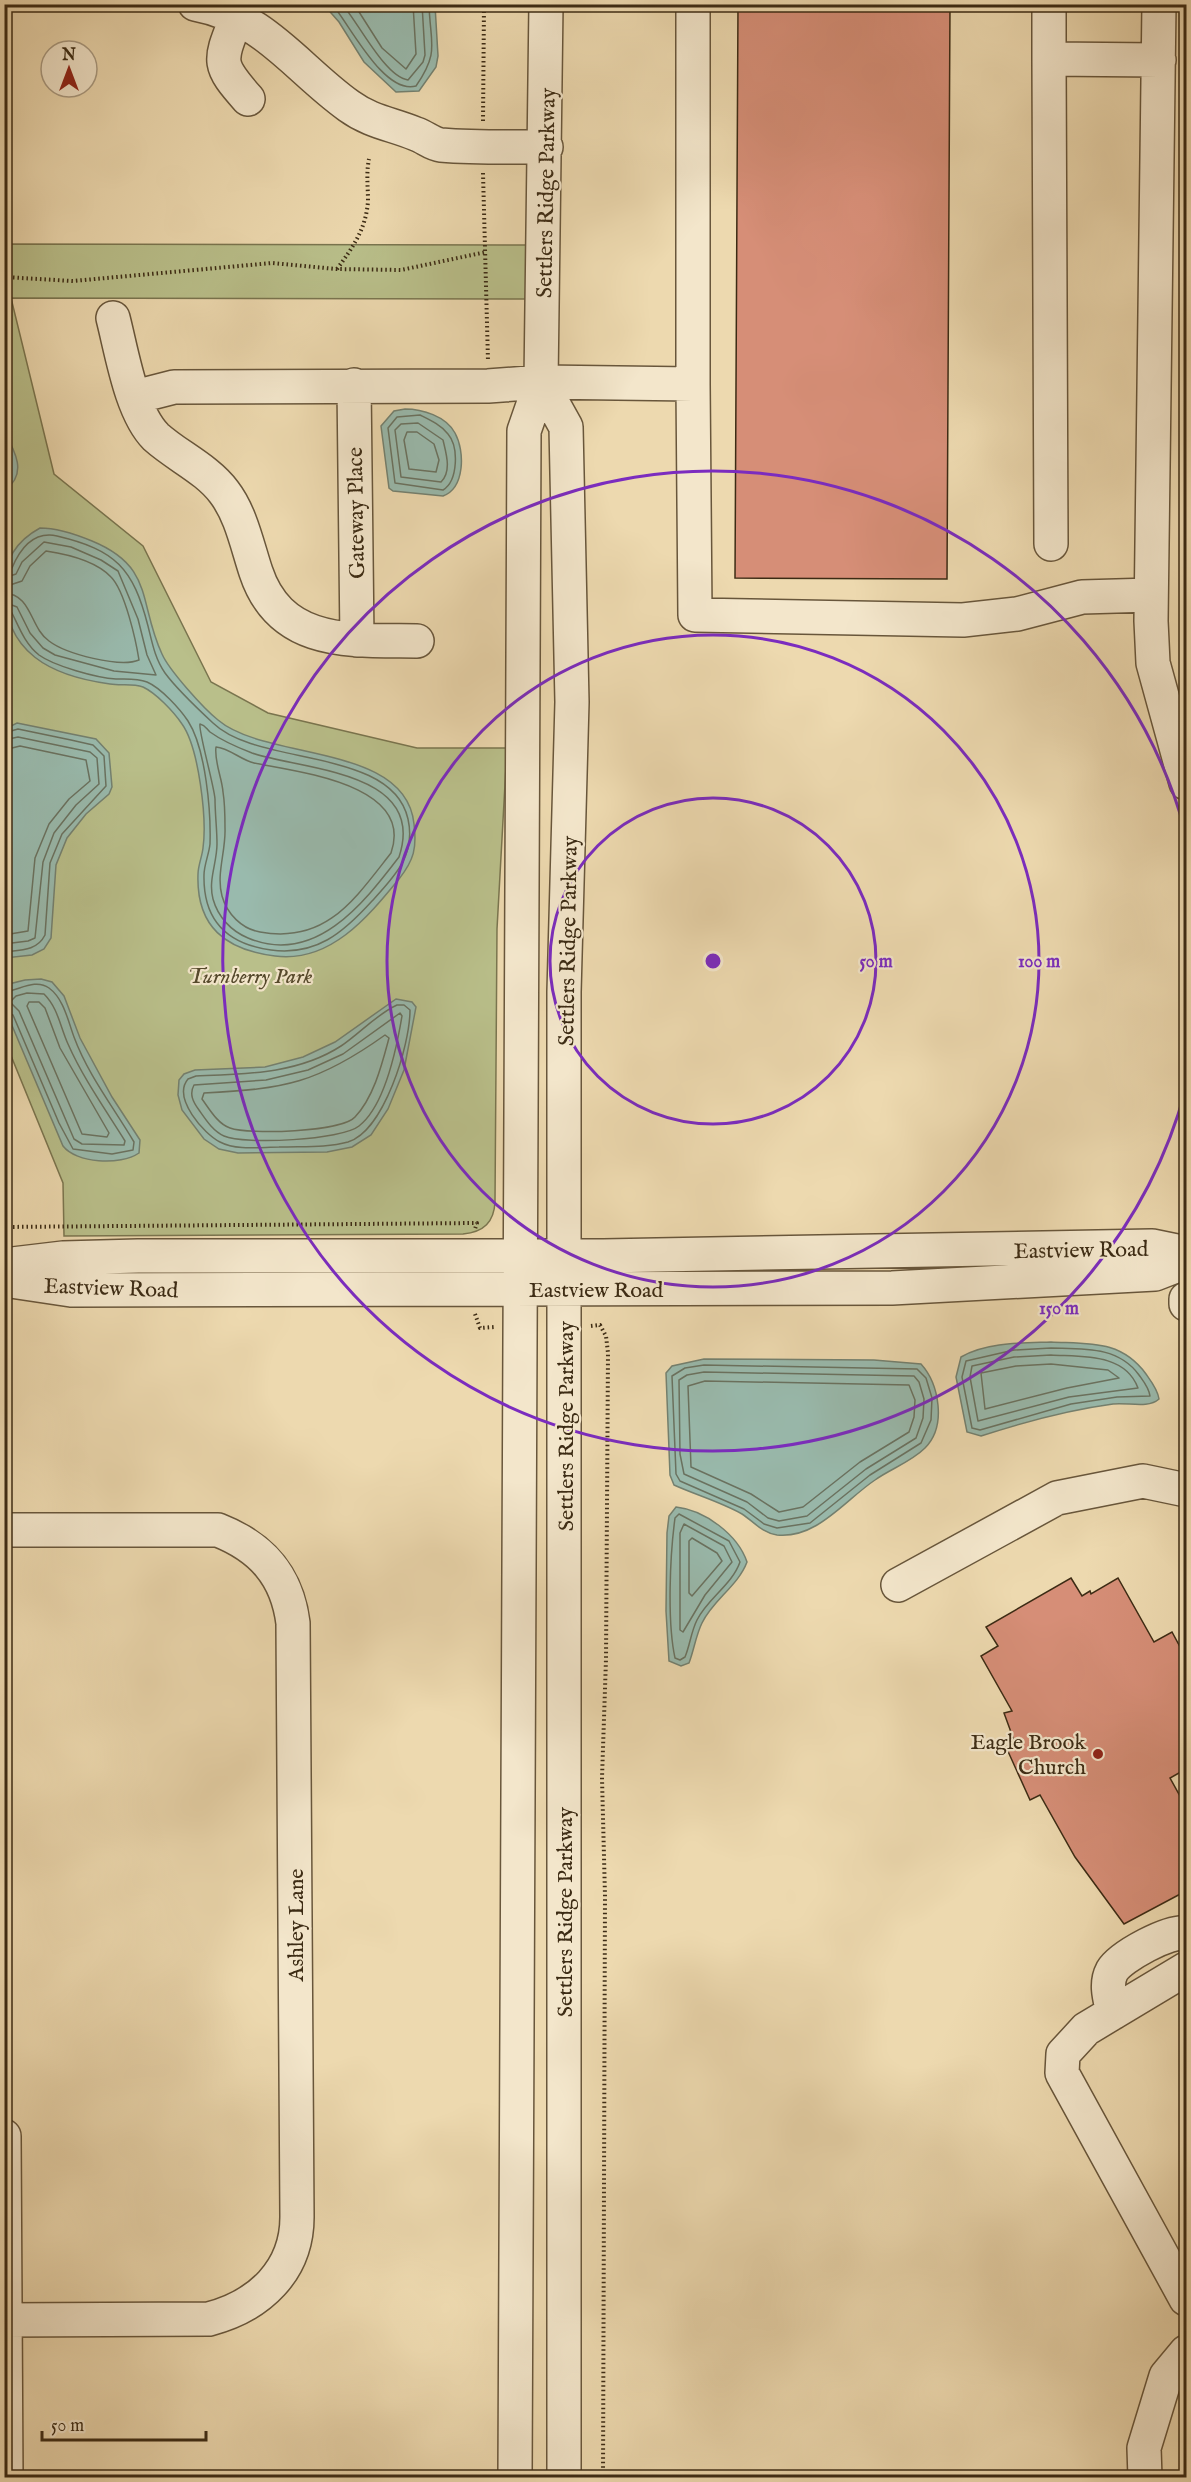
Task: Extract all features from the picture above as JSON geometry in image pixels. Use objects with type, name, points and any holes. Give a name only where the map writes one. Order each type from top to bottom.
[{"type":"street","points":[[195,4],[213,8],[236,19],[284,48],[349,106],[380,124],[416,133],[437,125],[546,136]]},
{"type":"street","name":"Settlers Ridge Parkway","points":[[515,2478],[524,431],[541,382],[546,4]]},
{"type":"street","points":[[693,4],[695,615],[963,620],[1017,614],[1082,597],[1151,595]]},
{"type":"street","points":[[1049,4],[1051,544]]},
{"type":"street","points":[[1159,4],[1151,595],[1154,663],[1186,783]]},
{"type":"street","points":[[236,19],[224,61],[226,74],[248,99]]},
{"type":"street","points":[[1049,59],[1159,60]]},
{"type":"street","points":[[113,318],[135,397],[145,422],[155,435],[222,489],[233,506],[259,581],[280,612],[296,626],[315,634],[357,640],[417,641]]},
{"type":"street","points":[[135,397],[174,387],[488,386],[541,382],[693,384]]},
{"type":"street","name":"Settlers Ridge Parkway","points":[[541,382],[566,427],[572,702],[564,992],[564,2478]]},
{"type":"street","name":"Gateway Place","points":[[354,385],[357,640]]},
{"type":"street","name":"Eastview Road","points":[[4,1266],[63,1258],[99,1257],[565,1256],[1152,1246],[1186,1253]]},
{"type":"street","name":"Eastview Road","points":[[4,1280],[71,1290],[892,1288],[1155,1274],[1186,1262]]},
{"type":"street","points":[[898,1585],[1057,1498],[1143,1481],[1186,1490]]},
{"type":"street","name":"Ashley Lane","points":[[4,1530],[198,1528],[218,1530],[238,1538],[266,1558],[285,1588],[292,1623],[297,2205],[297,2236],[285,2270],[262,2294],[227,2314],[209,2319],[5,2320]]},
{"type":"street","points":[[1113,2013],[1108,1993],[1113,1970],[1120,1962],[1167,1935],[1186,1933]]},
{"type":"street","points":[[1186,1969],[1086,2029],[1062,2054],[1062,2073],[1186,2299]]},
{"type":"street","points":[[4,2136],[6,2478]]},
{"type":"street","points":[[1145,2478],[1144,2448],[1166,2376],[1186,2352]]},
{"type":"path","points":[[483,108],[484,4]]},
{"type":"path","points":[[336,269],[360,237],[366,219],[366,176],[369,159]]},
{"type":"path","points":[[483,163],[488,365]]},
{"type":"path","points":[[4,277],[73,281],[272,263],[336,269],[401,270],[486,252]]},
{"type":"path","points":[[4,1227],[477,1223]]},
{"type":"path","points":[[600,1325],[606,1336],[608,1353],[606,1659],[602,1778],[605,1896],[603,2478]]},
{"type":"green space","name":"Turnberry Park","points":[[4,244],[529,245],[527,299],[11,298],[54,474],[143,546],[211,682],[268,713],[417,748],[507,748],[497,929],[495,1202],[490,1220],[477,1231],[463,1234],[64,1236],[63,1183],[5,1041]]},
{"type":"water","points":[[324,5],[435,5],[438,56],[436,67],[419,91],[396,92],[364,62],[339,22]]},
{"type":"water","points":[[419,410],[440,418],[455,433],[460,449],[461,468],[456,485],[443,496],[393,491],[389,488],[381,426],[394,411]]},
{"type":"water","points":[[4,431],[15,454],[18,470],[12,484],[5,490]]},
{"type":"water","points":[[40,528],[60,530],[86,538],[112,551],[126,562],[142,588],[155,636],[166,661],[187,688],[218,720],[240,733],[361,766],[387,779],[405,798],[415,832],[415,847],[411,860],[387,894],[346,935],[313,952],[295,956],[275,956],[242,948],[217,933],[202,908],[199,892],[198,871],[204,835],[203,802],[193,749],[182,724],[164,703],[143,687],[89,680],[51,667],[22,645],[12,629],[6,610],[4,587],[6,568],[18,545]]},
{"type":"water","points":[[17,723],[96,739],[109,753],[112,787],[109,794],[86,814],[67,838],[56,865],[51,938],[44,949],[32,955],[5,958],[5,729]]},
{"type":"water","points":[[41,979],[52,982],[64,996],[80,1038],[112,1097],[140,1140],[139,1153],[121,1160],[99,1161],[78,1156],[63,1146],[5,1009],[5,989],[9,984]]},
{"type":"water","points":[[396,999],[412,1002],[416,1007],[404,1070],[388,1109],[371,1135],[352,1147],[327,1152],[238,1153],[219,1149],[204,1139],[182,1110],[178,1095],[179,1080],[184,1074],[195,1070],[265,1067],[303,1057],[335,1042]]},
{"type":"water","points":[[1051,1342],[1092,1344],[1115,1349],[1136,1363],[1146,1374],[1156,1389],[1159,1399],[1149,1404],[1113,1404],[1079,1410],[1030,1421],[981,1436],[967,1432],[956,1377],[961,1357],[993,1346]]},
{"type":"water","points":[[704,1359],[874,1360],[921,1364],[936,1394],[938,1417],[936,1428],[932,1439],[919,1453],[875,1480],[818,1525],[791,1535],[772,1534],[734,1510],[674,1485],[670,1475],[666,1373],[672,1366]]},
{"type":"water","points":[[676,1507],[698,1513],[719,1525],[736,1542],[747,1562],[738,1578],[712,1607],[698,1632],[689,1663],[681,1666],[669,1661],[666,1611],[667,1533],[669,1516]]},
{"type":"building","points":[[738,4],[950,4],[947,579],[735,578]]},
{"type":"building","name":"Eagle Brook Church","points":[[1071,1578],[1082,1596],[1090,1591],[1091,1594],[1118,1578],[1154,1642],[1172,1632],[1186,1658],[1186,1769],[1170,1778],[1186,1807],[1186,1891],[1124,1924],[1075,1857],[1040,1795],[1030,1800],[1006,1747],[1015,1743],[1004,1713],[1012,1711],[981,1656],[998,1646],[986,1627]]},
{"type":"place","name":"Eagle Brook Church","points":[[1098,1754]]}]
